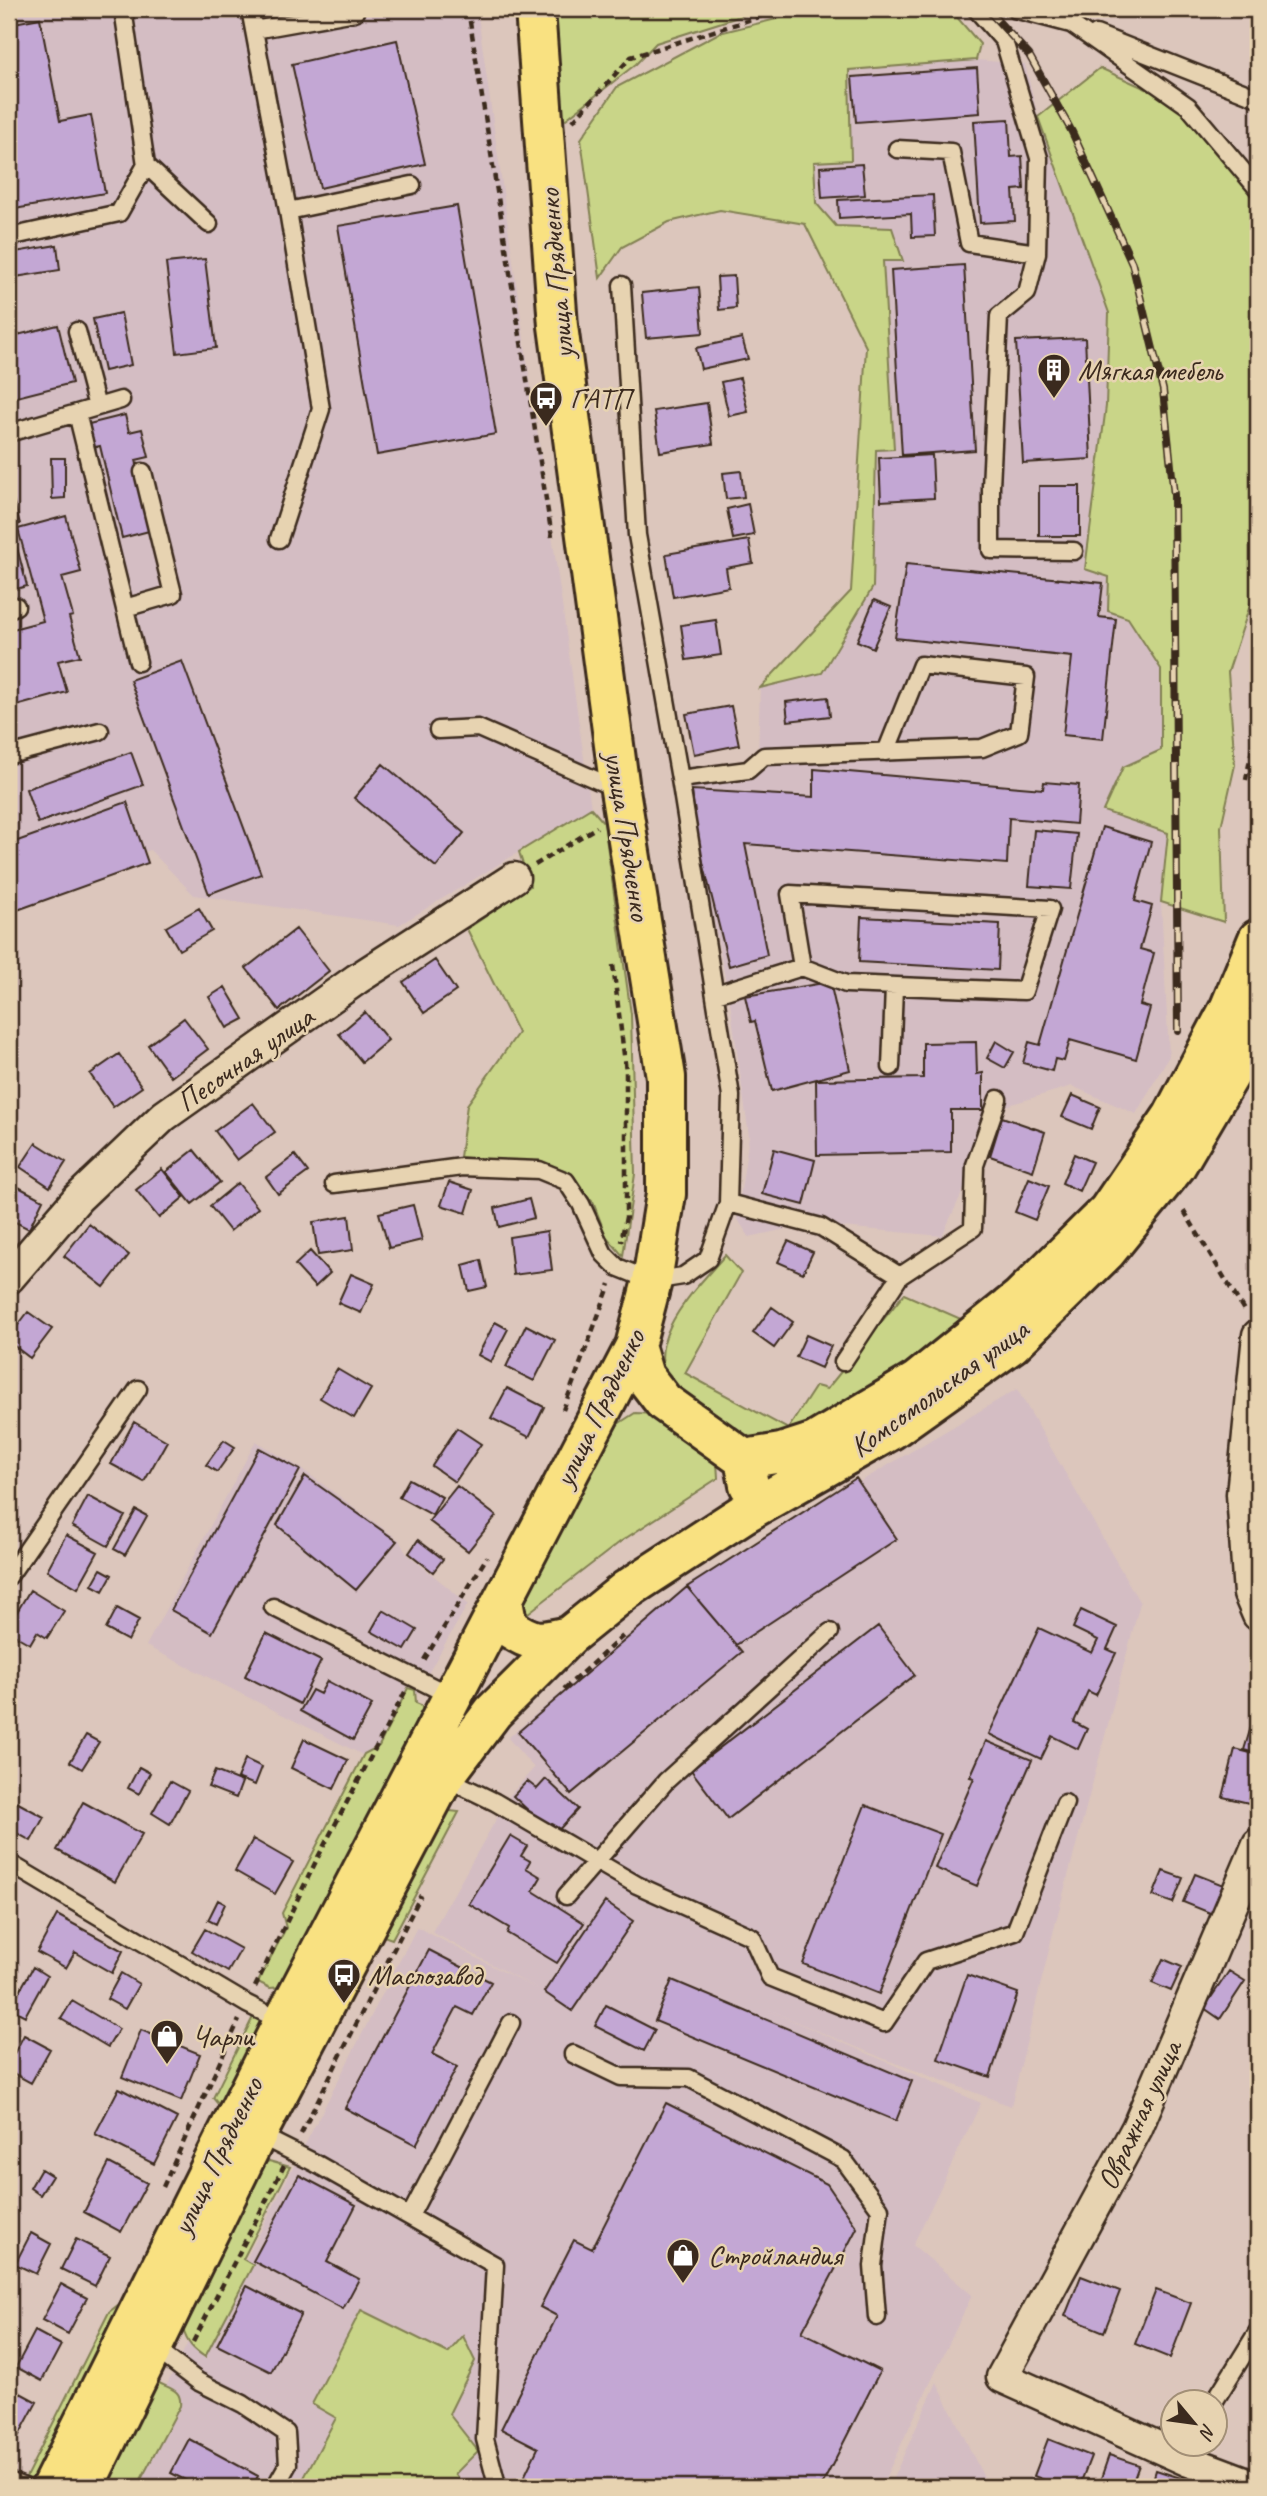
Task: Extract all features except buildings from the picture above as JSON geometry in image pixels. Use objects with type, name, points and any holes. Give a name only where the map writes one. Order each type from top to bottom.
[{"type":"main road","name":"улица Прядченко","points":[[84,2487],[167,2357],[257,2134],[296,2029],[453,1697],[635,1346],[652,1281],[666,1194],[666,1077],[605,784],[558,326],[535,9]]},
{"type":"main road","name":"Комсомольская улица","points":[[744,1459],[780,1453],[815,1442],[917,1381],[1020,1298],[1108,1211],[1172,1117],[1230,1007],[1258,939]]},
{"type":"main road","name":"Комсомольская улица","points":[[569,1636],[626,1590],[743,1514],[891,1430],[1012,1344],[1106,1252],[1176,1166],[1258,1027]]},
{"type":"main road","points":[[635,1346],[644,1376],[664,1402],[744,1459],[750,1488],[743,1514]]},
{"type":"main road","points":[[603,1407],[632,1396],[664,1402]]},
{"type":"main road","points":[[503,1601],[508,1626],[528,1640],[546,1642],[569,1636]]},
{"type":"main road","name":"улица Прядченко","points":[[51,2487],[296,2029],[444,1777],[494,1712],[569,1636]]},
{"type":"street","name":"Песочная улица","points":[[9,1278],[78,1199],[164,1116],[357,979],[514,878]]},
{"type":"street","points":[[1255,1329],[1242,1494],[1249,1594],[1258,1615]]},
{"type":"street","name":"Овражная улица","points":[[1158,2438],[1002,2377],[1138,2128],[1258,1844]]},
{"type":"street","points":[[1204,2458],[1258,2487]]},
{"type":"lane","points":[[9,237],[119,213],[146,165],[123,9]]},
{"type":"lane","points":[[250,9],[288,211],[321,409],[279,539]]},
{"type":"lane","points":[[976,9],[1004,41],[1040,158],[1037,253],[1027,293],[999,316],[991,487],[991,550],[1074,551]]},
{"type":"lane","points":[[1014,9],[1071,24],[1258,98]]},
{"type":"lane","points":[[254,30],[355,12]]},
{"type":"lane","points":[[1071,24],[1188,106],[1258,188]]},
{"type":"lane","points":[[897,149],[951,152],[969,243],[1037,253]]},
{"type":"lane","points":[[146,165],[209,224]]},
{"type":"lane","points":[[288,211],[412,185]]},
{"type":"lane","points":[[334,1184],[462,1167],[539,1170],[566,1181],[604,1254],[617,1267],[652,1281],[684,1276],[708,1259],[728,1202],[731,1096],[716,993],[637,535],[622,285]]},
{"type":"lane","points":[[78,331],[97,407]]},
{"type":"lane","points":[[9,433],[121,400]]},
{"type":"lane","points":[[78,413],[138,662]]},
{"type":"lane","points":[[125,608],[173,594],[143,472]]},
{"type":"lane","points":[[680,779],[748,770],[764,756],[886,752],[982,748],[1019,733],[1026,677],[921,665],[886,752]]},
{"type":"lane","points":[[438,730],[478,728],[605,784]]},
{"type":"lane","points":[[9,755],[100,731]]},
{"type":"lane","points":[[716,993],[802,967],[846,984],[1024,991],[1050,909],[790,894],[802,967]]},
{"type":"lane","points":[[891,1067],[894,987]]},
{"type":"lane","points":[[843,1362],[900,1276],[973,1228],[975,1165],[998,1099]]},
{"type":"lane","points":[[728,1202],[821,1227],[900,1276]]},
{"type":"lane","points":[[9,1576],[138,1389]]},
{"type":"lane","points":[[273,1607],[453,1697]]},
{"type":"lane","points":[[566,1896],[666,1781],[830,1632]]},
{"type":"lane","points":[[444,1777],[495,1802],[637,1885],[752,1937],[770,1977],[884,2023],[926,1961],[1015,1932],[1065,1803]]},
{"type":"lane","points":[[9,1863],[247,2004],[296,2029]]},
{"type":"lane","points":[[410,2216],[511,2023]]},
{"type":"lane","points":[[573,2054],[621,2077],[689,2078],[844,2159],[880,2209],[873,2266],[877,2316]]},
{"type":"lane","points":[[257,2134],[495,2265],[485,2439],[497,2484],[502,2487]]},
{"type":"lane","points":[[1223,2388],[1258,2331]]},
{"type":"lane","points":[[167,2357],[199,2382],[243,2404],[286,2432],[288,2464],[275,2487]]},
{"type":"lane","points":[[9,2481],[24,2487]]},
{"type":"path","points":[[468,9],[553,546]]},
{"type":"path","points":[[568,128],[631,57],[784,9]]},
{"type":"path","points":[[518,329],[558,326]]},
{"type":"path","points":[[1246,780],[1258,718]]},
{"type":"path","points":[[598,841],[597,827],[605,784]]},
{"type":"path","points":[[550,856],[597,827]]},
{"type":"path","points":[[560,1419],[617,1267],[626,1217],[626,1071],[613,963]]},
{"type":"path","points":[[1176,1219],[1184,1210],[1255,1329]]},
{"type":"path","points":[[160,2193],[317,1859],[414,1676],[491,1550]]},
{"type":"path","points":[[556,1696],[628,1632]]},
{"type":"path","points":[[167,2357],[292,2151],[423,1891]]},
{"type":"shaded area","points":[[9,9],[477,9],[591,808],[399,925],[194,895],[150,850],[9,904]]},
{"type":"shaded area","points":[[976,60],[1025,64],[1038,117],[1109,313],[1106,406],[1109,577],[1128,618],[1162,669],[1161,751],[1123,767],[1103,811],[1168,833],[1161,902],[1169,1056],[1136,1114],[1072,1086],[1002,1107],[942,1236],[809,1224],[749,1237],[737,1218],[749,1136],[730,1002],[684,772],[758,759],[760,688],[822,673],[873,587],[876,450],[894,448],[883,261],[903,260],[892,229],[836,227],[816,203],[814,162],[851,160],[848,70]]},
{"type":"shaded area","points":[[1017,1389],[1140,1603],[1054,1929],[1011,2106],[887,2060],[768,2010],[981,2103],[913,2245],[972,2295],[881,2487],[116,2487],[220,2278],[239,2273],[417,1927],[539,1990],[432,1932],[510,1795],[534,1768],[508,1738],[687,1584]]},
{"type":"shaded area","points":[[256,1441],[302,1469],[399,1540],[406,1553],[468,1604],[377,1762],[146,1646]]},
{"type":"shaded area","points":[[937,2382],[985,2480],[983,2487],[889,2487]]},
{"type":"green space","points":[[549,9],[763,9],[656,43],[636,64],[562,122]]},
{"type":"green space","points":[[817,9],[950,9],[980,44],[976,60],[849,70],[851,160],[814,162],[816,203],[836,226],[892,228],[903,261],[883,261],[894,449],[876,450],[873,587],[822,673],[760,688],[851,591],[866,347],[805,224],[720,210],[669,222],[622,247],[600,278],[581,139],[617,87],[719,33]]},
{"type":"green space","points":[[1100,68],[1175,102],[1258,201],[1258,581],[1228,672],[1235,765],[1221,827],[1224,922],[1161,902],[1168,833],[1103,811],[1123,767],[1161,750],[1161,669],[1128,618],[1108,611],[1109,577],[1085,569],[1106,406],[1109,313],[1038,117]]},
{"type":"green space","points":[[591,808],[604,823],[631,1014],[635,1174],[623,1256],[606,1236],[593,1202],[553,1166],[460,1157],[467,1105],[518,1033],[467,929],[530,886],[519,852]]},
{"type":"green space","points":[[725,1255],[741,1273],[685,1373],[788,1429],[816,1386],[827,1389],[904,1294],[963,1320],[884,1384],[795,1433],[751,1442],[677,1391],[665,1372],[662,1354],[666,1336],[675,1318],[700,1283]]},
{"type":"green space","points":[[635,1413],[657,1414],[717,1462],[718,1478],[620,1542],[523,1617],[517,1610],[618,1424]]},
{"type":"green space","points":[[408,1688],[415,1690],[416,1703],[421,1705],[425,1714],[282,1987],[270,1988],[258,1982],[286,1928],[282,1913],[364,1754],[379,1746]]},
{"type":"green space","points":[[441,1810],[459,1812],[392,1939],[375,1933]]},
{"type":"green space","points":[[255,2013],[266,2019],[226,2104],[218,2104],[213,2098]]},
{"type":"green space","points":[[269,2161],[290,2167],[243,2259],[253,2265],[205,2357],[191,2345],[183,2329],[260,2167]]},
{"type":"green space","points":[[118,2305],[107,2342],[37,2479],[31,2480],[26,2477],[109,2312]]},
{"type":"green space","points":[[361,2310],[448,2353],[463,2336],[475,2361],[449,2414],[478,2451],[455,2474],[465,2487],[299,2487],[336,2418],[312,2404]]},
{"type":"green space","points":[[159,2383],[177,2393],[180,2406],[137,2487],[107,2487],[105,2482],[150,2387]]},
{"type":"railway","points":[[987,9],[1029,55],[1072,132],[1132,263],[1163,390],[1174,495],[1178,1031]]},
{"type":"place","name":"Мягкая мебель","points":[[1054,400]]},
{"type":"place","name":"ГАТП","points":[[546,428]]},
{"type":"place","name":"Маслозавод","points":[[344,2005]]},
{"type":"place","name":"Чарли","points":[[167,2066]]},
{"type":"place","name":"Стройландия","points":[[683,2285]]}]
